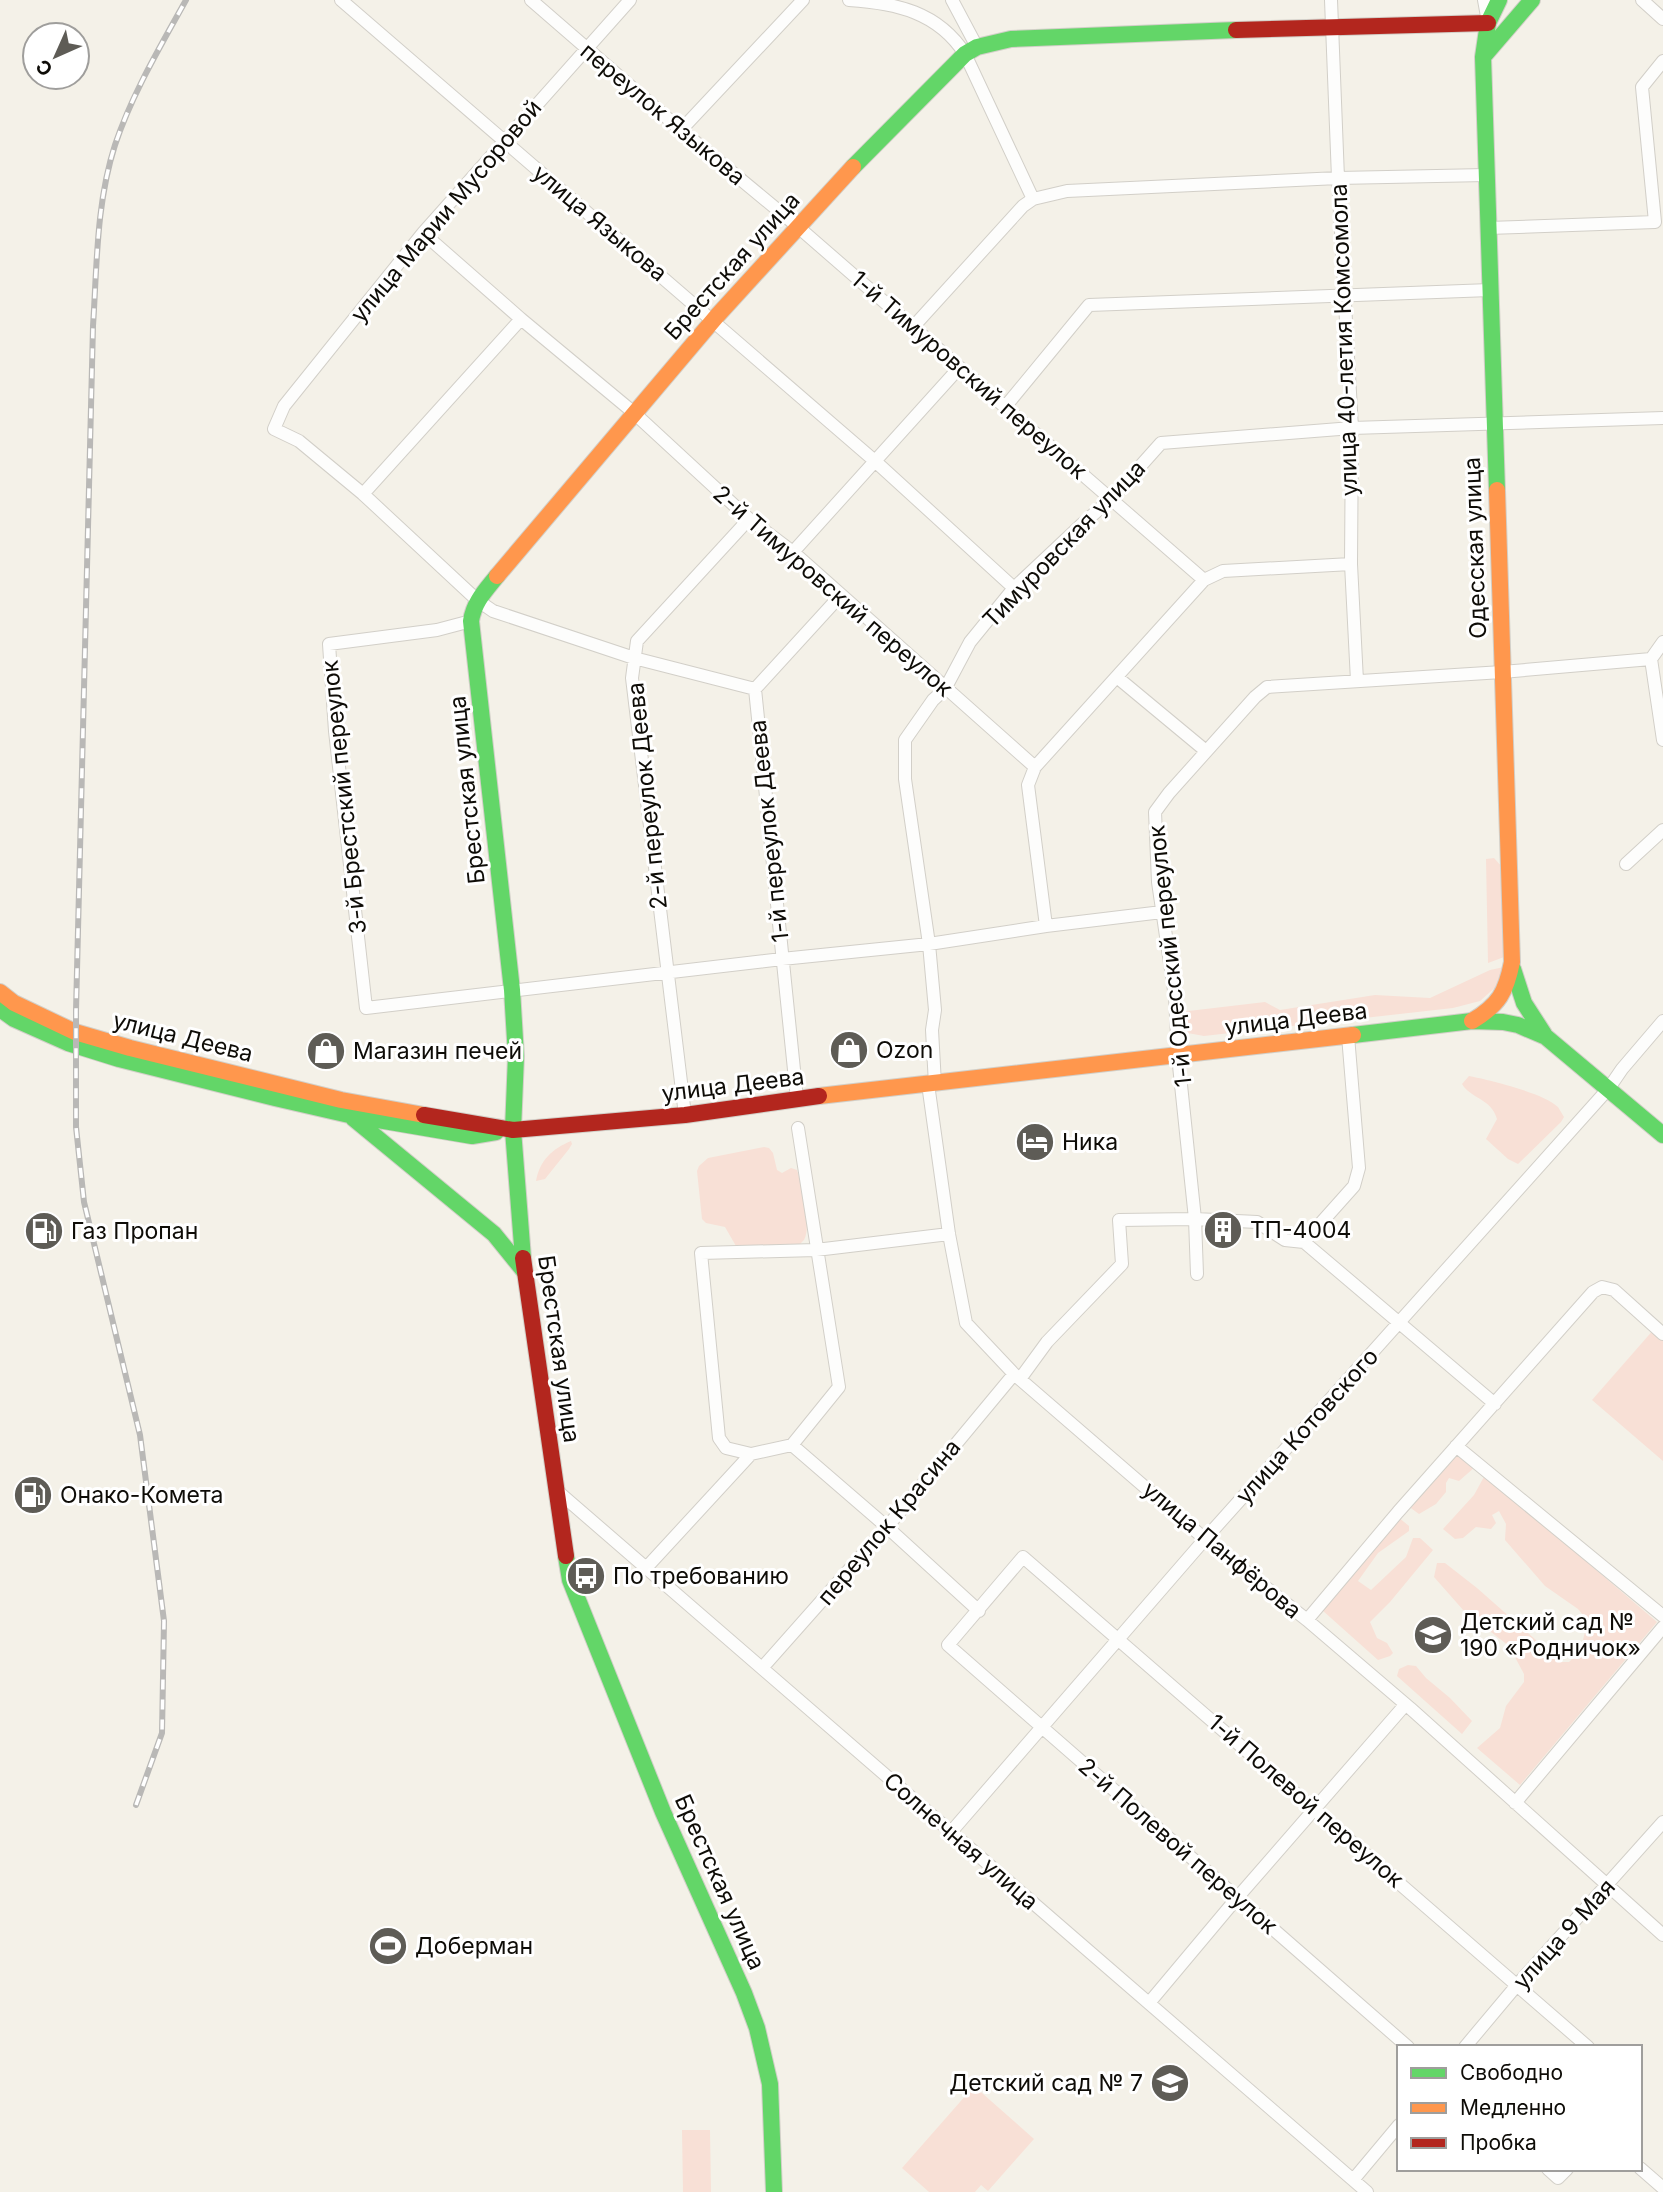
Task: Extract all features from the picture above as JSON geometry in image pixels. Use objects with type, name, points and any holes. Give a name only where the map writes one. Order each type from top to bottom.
[{"type":"main road","name":"Одесская улица","points":[[1472,1021],[1490,1011],[1502,998],[1509,984],[1512,962],[1483,57],[1488,23],[1499,0]]},
{"type":"main road","points":[[1483,57],[1532,0]]},
{"type":"main road","points":[[971,50],[1011,39],[1332,26],[1488,23]]},
{"type":"main road","name":"Брестская улица","points":[[774,2192],[771,2107],[764,2052],[755,2021],[663,1812],[570,1580],[524,1271],[513,1130],[516,1056],[512,990],[471,621],[477,600],[633,412],[797,226],[880,138],[971,50]]},
{"type":"main road","points":[[1512,962],[1517,989],[1527,1012],[1546,1037],[1663,1135]]},
{"type":"main road","points":[[0,992],[14,1019],[68,1043],[119,1059],[349,1115],[472,1136],[513,1130]]},
{"type":"main road","name":"улица Деева","points":[[7,1006],[75,1032],[157,1055],[341,1100],[513,1130],[685,1115],[797,1099],[1472,1021],[1506,1020],[1546,1037]]},
{"type":"main road","points":[[349,1115],[494,1234],[524,1271]]},
{"type":"street","name":"улица Языкова","points":[[341,0],[714,320],[1014,588]]},
{"type":"street","name":"переулок Языкова","points":[[531,0],[797,226]]},
{"type":"street","name":"улица Марии Мусоровой","points":[[363,494],[299,441],[274,429],[284,406],[423,233],[630,0]]},
{"type":"street","points":[[681,130],[803,0]]},
{"type":"street","points":[[849,0],[906,5],[971,50]]},
{"type":"street","points":[[952,0],[1034,199]]},
{"type":"street","points":[[959,14],[960,0]]},
{"type":"street","name":"улица 40-летия Комсомола","points":[[1331,0],[1352,428],[1351,564],[1357,681]]},
{"type":"street","points":[[1484,0],[1488,23]]},
{"type":"street","points":[[1642,0],[1663,19]]},
{"type":"street","points":[[1488,228],[1659,226],[1642,87],[1663,61]]},
{"type":"street","points":[[914,326],[993,237],[1023,206],[1034,199],[1067,191],[1338,178],[1486,175]]},
{"type":"street","name":"1-й Тимуровский переулок","points":[[797,226],[1204,580]]},
{"type":"street","name":"2-й Тимуровский переулок","points":[[423,233],[633,412],[748,519],[793,552],[1035,768]]},
{"type":"street","points":[[1005,407],[1089,305],[1490,289]]},
{"type":"street","points":[[521,319],[363,494],[477,600],[493,611],[634,658],[755,689]]},
{"type":"street","points":[[793,552],[959,368]]},
{"type":"street","name":"Тимуровская улица","points":[[931,1084],[935,1010],[929,944],[905,779],[905,740],[945,689],[970,642],[1014,588],[1111,499],[1161,443],[1352,428],[1663,418]]},
{"type":"street","name":"2-й переулок Деева","points":[[685,1115],[632,678],[634,658],[637,641],[748,519]]},
{"type":"street","points":[[1046,926],[1028,785],[1035,768],[1204,580],[1223,571],[1351,564]]},
{"type":"street","name":"1-й переулок Деева","points":[[797,1099],[755,689],[840,596]]},
{"type":"street","name":"3-й Брестский переулок","points":[[471,621],[437,630],[329,644],[335,731],[366,1008],[512,990]]},
{"type":"street","points":[[1663,642],[1651,659],[1663,740]]},
{"type":"street","name":"1-й Одесский переулок","points":[[1197,1274],[1195,1219],[1178,1056],[1175,997],[1158,882],[1155,812],[1206,751],[1267,687],[1502,672],[1651,659]]},
{"type":"street","points":[[1118,678],[1206,751]]},
{"type":"street","points":[[1626,864],[1663,830]]},
{"type":"street","points":[[512,990],[782,958],[929,944],[1162,912]]},
{"type":"street","name":"улица Котовского","points":[[951,1832],[1205,1539],[1609,1088],[1663,1021]]},
{"type":"street","points":[[1348,1036],[1359,1168],[1354,1186],[1304,1242],[1495,1404]]},
{"type":"street","name":"улица Панфёрова","points":[[931,1084],[949,1234],[966,1323],[1017,1377],[1205,1539],[1307,1620],[1663,1934]]},
{"type":"street","points":[[798,1128],[816,1250],[839,1387],[792,1445],[751,1454],[726,1448],[719,1438],[701,1253],[816,1250],[949,1234]]},
{"type":"street","name":"переулок Красина","points":[[762,1668],[1047,1342],[1122,1264],[1119,1220],[1195,1219],[1257,1222],[1285,1240],[1304,1242]]},
{"type":"street","points":[[1307,1620],[1398,1512],[1593,1292],[1602,1287],[1614,1290],[1663,1334]]},
{"type":"street","points":[[792,1445],[979,1611]]},
{"type":"street","points":[[1456,1447],[1663,1616]]},
{"type":"street","points":[[646,1568],[751,1454]]},
{"type":"street","name":"Солнечная улица","points":[[555,1489],[1367,2192]]},
{"type":"street","name":"1-й Полевой переулок","points":[[979,1611],[1023,1557],[1586,2045]]},
{"type":"street","name":"2-й Полевой переулок","points":[[979,1611],[948,1645],[1406,2045]]},
{"type":"street","points":[[1515,1803],[1663,1627]]},
{"type":"street","points":[[1149,2003],[1405,1705]]},
{"type":"street","name":"улица 9 Мая","points":[[1467,2045],[1517,1984],[1663,1822]]},
{"type":"street","points":[[1353,2180],[1397,2127]]},
{"type":"street","points":[[1642,2170],[1663,2188]]},
{"type":"shaded area","points":[[1494,858],[1502,867],[1504,957],[1488,963],[1486,859]]},
{"type":"shaded area","points":[[1504,967],[1499,984],[1480,1001],[1453,1008],[1204,1036],[1182,1032],[1180,1012],[1265,1002],[1280,1010],[1375,995],[1430,998],[1490,970]]},
{"type":"shaded area","points":[[1469,1076],[1541,1097],[1558,1107],[1564,1117],[1518,1164],[1508,1159],[1486,1139],[1497,1119],[1486,1103],[1462,1084]]},
{"type":"shaded area","points":[[571,1141],[569,1149],[545,1179],[536,1181],[540,1167],[548,1156]]},
{"type":"shaded area","points":[[764,1147],[773,1153],[777,1170],[782,1173],[791,1168],[797,1170],[807,1225],[804,1240],[796,1248],[745,1251],[736,1246],[725,1227],[706,1223],[702,1219],[697,1171],[699,1166],[708,1158]]},
{"type":"shaded area","points":[[1655,1328],[1663,1335],[1663,1461],[1592,1400]]},
{"type":"shaded area","points":[[1454,1449],[1475,1467],[1459,1481],[1449,1478],[1446,1492],[1436,1504],[1419,1514],[1408,1506]]},
{"type":"shaded area","points":[[1485,1475],[1657,1622],[1520,1785],[1477,1748],[1500,1728],[1506,1706],[1524,1682],[1524,1674],[1509,1646],[1464,1611],[1434,1577],[1437,1563],[1445,1563],[1477,1588],[1561,1662],[1569,1662],[1580,1651],[1588,1621],[1578,1609],[1545,1586],[1505,1540],[1506,1524],[1499,1511],[1492,1515],[1496,1523],[1491,1529],[1476,1527],[1463,1538],[1455,1539],[1443,1529],[1474,1495]]},
{"type":"shaded area","points":[[1398,1517],[1409,1526],[1409,1531],[1378,1553],[1358,1581],[1371,1590],[1406,1557],[1413,1538],[1420,1538],[1433,1550],[1370,1622],[1377,1638],[1387,1643],[1393,1653],[1378,1660],[1322,1610]]},
{"type":"shaded area","points":[[1408,1665],[1416,1666],[1472,1721],[1462,1734],[1397,1676],[1399,1669]]},
{"type":"shaded area","points":[[974,2086],[1034,2139],[988,2191],[981,2185],[975,2192],[929,2192],[902,2168]]},
{"type":"shaded area","points":[[682,2130],[710,2130],[711,2192],[683,2192]]},
{"type":"railway","points":[[136,1805],[162,1733],[164,1621],[140,1435],[84,1202],[76,1127],[76,1011],[93,326],[101,212],[115,145],[138,89],[186,0]]},
{"type":"traffic: fast","points":[[1497,490],[1483,57],[1488,23],[1499,0]]},
{"type":"traffic: fast","points":[[1483,57],[1532,0]]},
{"type":"traffic: fast","points":[[853,167],[965,54],[977,47],[1011,39],[1236,30]]},
{"type":"traffic: fast","points":[[497,576],[477,602],[471,621],[512,990],[516,1056],[513,1130],[523,1258]]},
{"type":"traffic: fast","points":[[1513,969],[1524,1003],[1544,1034]]},
{"type":"traffic: fast","points":[[0,1009],[14,1019],[68,1043],[119,1059],[275,1098],[349,1115],[472,1136],[496,1132]]},
{"type":"traffic: fast","points":[[1353,1035],[1472,1021],[1518,1025],[1546,1037],[1663,1135]]},
{"type":"traffic: fast","points":[[353,1118],[494,1234],[524,1271]]},
{"type":"traffic: fast","points":[[566,1556],[570,1580],[663,1812],[757,2028],[770,2084],[774,2192]]},
{"type":"traffic: slow","points":[[497,576],[716,317],[853,167]]},
{"type":"traffic: slow","points":[[1472,1021],[1500,997],[1512,962],[1497,490]]},
{"type":"traffic: slow","points":[[0,992],[14,1003],[75,1032],[130,1048],[341,1100],[424,1115]]},
{"type":"traffic: slow","points":[[819,1096],[1353,1035]]},
{"type":"traffic: jam","points":[[1236,30],[1488,23]]},
{"type":"traffic: jam","points":[[424,1115],[513,1130],[685,1115],[819,1096]]},
{"type":"traffic: jam","points":[[523,1258],[566,1556]]},
{"type":"place","name":"Ozon","points":[[849,1050]]},
{"type":"place","name":"Магазин печей","points":[[326,1051]]},
{"type":"place","name":"Ника","points":[[1035,1142]]},
{"type":"place","name":"ТП-4004","points":[[1223,1230]]},
{"type":"place","name":"Газ Пропан","points":[[44,1231]]},
{"type":"place","name":"Онако-Комета","points":[[33,1495]]},
{"type":"place","name":"По требованию","points":[[586,1576]]},
{"type":"place","name":"Детский сад № 190 «Родничок»","points":[[1433,1635]]},
{"type":"place","name":"Доберман","points":[[388,1946]]},
{"type":"place","name":"Детский сад № 7","points":[[1170,2083]]}]
